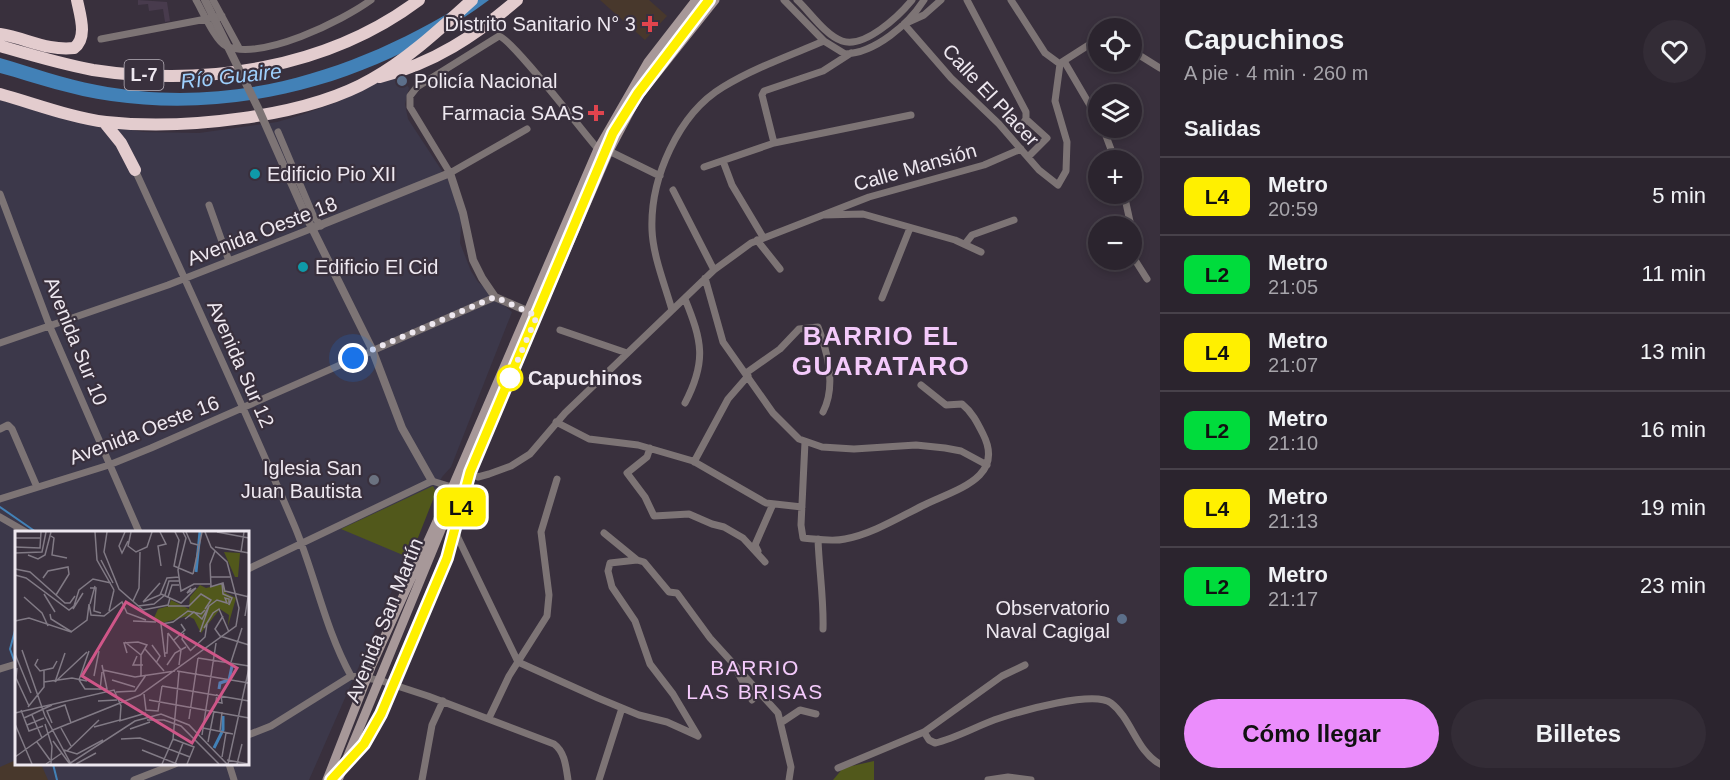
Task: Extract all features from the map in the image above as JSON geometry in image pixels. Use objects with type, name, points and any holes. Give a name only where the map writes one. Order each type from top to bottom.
[{"type":"highway","points":[[0,34],[42,47],[59,50],[74,48],[81,38],[82,25],[77,0]]},
{"type":"highway","name":"L-7","points":[[0,46],[68,64],[121,73],[170,77],[224,73],[268,67],[324,50],[377,27],[418,0]]},
{"type":"highway","points":[[373,79],[405,56],[472,0]]},
{"type":"highway","points":[[0,94],[104,122],[159,124],[254,117],[316,102],[443,55],[499,16],[517,0]]},
{"type":"highway","points":[[104,122],[117,137],[135,170]]},
{"type":"main road","name":"Avenida San Martín","points":[[327,780],[414,569],[455,489],[527,312],[598,149],[622,103],[648,62],[696,0]]},
{"type":"main road","points":[[622,103],[705,0]]},
{"type":"main road","name":"Avenida San Martín","points":[[338,780],[447,515],[455,489],[466,472],[609,151],[637,98],[715,0]]},
{"type":"main road","points":[[637,98],[655,64]]},
{"type":"street","points":[[196,0],[222,44],[239,48],[279,42],[325,28],[371,0]]},
{"type":"street","points":[[205,0],[259,110],[305,214],[317,227]]},
{"type":"street","points":[[213,0],[239,48]]},
{"type":"street","points":[[784,0],[824,41],[842,53],[851,53]]},
{"type":"street","points":[[796,0],[835,37],[850,43],[886,25],[912,0]]},
{"type":"street","points":[[904,24],[924,0]]},
{"type":"street","points":[[774,144],[762,95],[764,91],[823,71],[851,53],[876,43],[904,24],[924,15],[941,0]]},
{"type":"street","points":[[967,0],[1024,106],[1026,119],[1047,138],[1028,157]]},
{"type":"street","points":[[1011,0],[1045,53],[1062,62],[1088,103]]},
{"type":"street","points":[[101,39],[222,16]]},
{"type":"street","name":"Calle El Placer","points":[[904,24],[951,78],[1039,170],[1058,185],[1066,171],[1067,142],[1055,101],[1062,62]]},
{"type":"street","points":[[537,316],[495,297],[472,260],[463,213],[450,173],[410,106],[410,96],[417,87],[485,42],[494,37],[503,37],[598,149]]},
{"type":"street","points":[[672,310],[652,231],[660,176],[687,122],[723,87],[824,41]]},
{"type":"street","points":[[1062,62],[1088,45]]},
{"type":"street","points":[[1142,57],[1160,68]]},
{"type":"street","points":[[704,167],[774,144],[911,115]]},
{"type":"street","points":[[1020,128],[1026,119]]},
{"type":"street","name":"Avenida Oeste 18","points":[[0,344],[184,279],[450,173],[527,129]]},
{"type":"street","points":[[278,132],[317,227],[372,349],[402,428],[432,481],[455,489]]},
{"type":"street","name":"Calle Mansión","points":[[466,472],[478,477],[512,466],[530,454],[556,422],[705,278],[760,239],[817,215],[893,189],[984,165],[1021,149]]},
{"type":"street","points":[[609,151],[660,176]]},
{"type":"street","points":[[723,161],[732,185],[760,239],[780,268]]},
{"type":"street","name":"Avenida Sur 12","points":[[135,170],[244,408],[302,544],[326,616],[351,676]]},
{"type":"street","points":[[673,190],[714,270]]},
{"type":"street","name":"Avenida Sur 10","points":[[0,194],[50,327],[139,531]]},
{"type":"street","points":[[209,205],[229,261]]},
{"type":"street","points":[[817,215],[859,214],[965,244],[981,252]]},
{"type":"street","points":[[965,244],[972,235],[1014,220]]},
{"type":"street","points":[[882,298],[910,228]]},
{"type":"street","points":[[1141,270],[1147,279]]},
{"type":"street","points":[[705,278],[720,336],[778,420],[805,442],[822,447],[861,449],[934,446],[961,451],[987,465]]},
{"type":"street","name":"Avenida Oeste 16","points":[[0,498],[109,465],[495,297]]},
{"type":"street","points":[[685,298],[701,348],[696,381],[685,403]]},
{"type":"street","points":[[694,462],[723,408],[747,374],[780,349],[799,329],[818,327],[826,349],[830,398],[823,412]]},
{"type":"street","points":[[560,330],[627,353]]},
{"type":"street","points":[[805,442],[803,538],[846,539],[889,523],[968,484],[981,474],[987,465],[990,451],[974,416],[962,404],[946,405],[921,385]]},
{"type":"street","points":[[556,422],[589,439],[651,448],[694,462],[751,495],[773,504],[802,507]]},
{"type":"street","points":[[0,429],[8,425],[12,429],[37,487]]},
{"type":"street","points":[[651,448],[647,457],[627,473],[645,497],[654,516],[689,514],[712,524],[724,526],[738,534],[763,560],[755,545],[773,504]]},
{"type":"street","points":[[489,718],[518,662],[547,616],[549,595],[541,540],[545,514],[557,479]]},
{"type":"street","points":[[249,569],[432,481]]},
{"type":"street","points":[[447,515],[518,662],[622,708],[667,722],[698,736],[684,711],[650,664],[635,621],[612,587],[609,577],[610,564],[638,560]]},
{"type":"street","points":[[0,517],[24,531]]},
{"type":"street","points":[[604,533],[638,560],[644,562],[669,592],[677,593],[704,630],[773,707],[782,722],[790,767],[789,780]]},
{"type":"street","points":[[818,539],[819,586],[824,607],[822,629]]},
{"type":"street","points":[[732,662],[752,700]]},
{"type":"street","points":[[0,669],[15,664]]},
{"type":"street","points":[[838,768],[924,732],[1002,676],[1025,665]]},
{"type":"street","points":[[249,735],[271,726],[351,676],[379,680],[443,701],[554,744],[560,748],[568,780]]},
{"type":"street","points":[[924,732],[929,740],[935,743],[999,718],[1081,699],[1100,698],[1118,709],[1148,754],[1160,764]]},
{"type":"street","points":[[422,780],[432,725],[443,701]]},
{"type":"street","points":[[600,780],[622,708]]},
{"type":"street","points":[[782,722],[800,710],[816,714]]},
{"type":"street","points":[[134,780],[172,765]]},
{"type":"street","points":[[229,765],[234,780]]},
{"type":"street","points":[[988,780],[1008,777],[1031,780]]},
{"type":"shaded area","points":[[138,0],[167,2],[170,21],[165,22],[163,9],[149,11],[148,4],[138,5]]},
{"type":"shaded area","points":[[600,0],[649,0],[667,16],[645,40]]},
{"type":"shaded area","points":[[398,71],[409,88],[405,104],[408,119],[448,180],[462,213],[460,243],[471,271],[478,282],[512,312],[451,467],[442,477],[309,780],[0,780],[0,100],[94,124],[144,132],[199,133],[277,122],[340,101]]},
{"type":"shaded area","points":[[15,760],[15,765],[41,765],[48,780],[0,780],[0,767]]},
{"type":"green space","points":[[433,486],[436,492],[410,558],[341,529]]},
{"type":"green space","points":[[874,761],[874,780],[833,780],[843,768]]},
{"type":"water","points":[[470,0],[489,0],[447,28],[403,52],[357,72],[309,88],[261,98],[211,104],[161,105],[111,101],[69,93],[0,73],[0,58],[97,85],[147,92],[196,93],[245,88],[292,79],[338,65],[383,47]]},
{"type":"waterway","points":[[0,507],[35,531]]},
{"type":"waterway","points":[[15,631],[10,649],[15,663]]},
{"type":"waterway","points":[[53,765],[57,780]]},
{"type":"metro line","name":"L4","points":[[331,780],[364,744],[381,714],[447,558],[470,472],[613,133],[628,106],[709,0]]},
{"type":"place","name":"Distrito Sanitario N° 3","points":[[650,24]]},
{"type":"place","name":"Policía Nacional","points":[[402,81]]},
{"type":"place","name":"Farmacia SAAS","points":[[596,113]]},
{"type":"place","name":"Edificio Pio XII","points":[[255,174]]},
{"type":"place","name":"Edificio El Cid","points":[[303,267]]},
{"type":"place","name":"Capuchinos","points":[[510,378]]},
{"type":"place","name":"Iglesia San Juan Bautista","points":[[374,480]]},
{"type":"place","name":"Observatorio Naval Cagigal","points":[[1122,619]]},
{"type":"district","name":"BARRIO EL GUARATARO","points":[[881,351]]},
{"type":"district","name":"BARRIO LAS BRISAS","points":[[755,679]]},
{"type":"route","points":[[353,358],[495,297],[537,316],[510,378]]},
{"type":"water label","name":"Río Guaire","points":[[231,76]]}]
